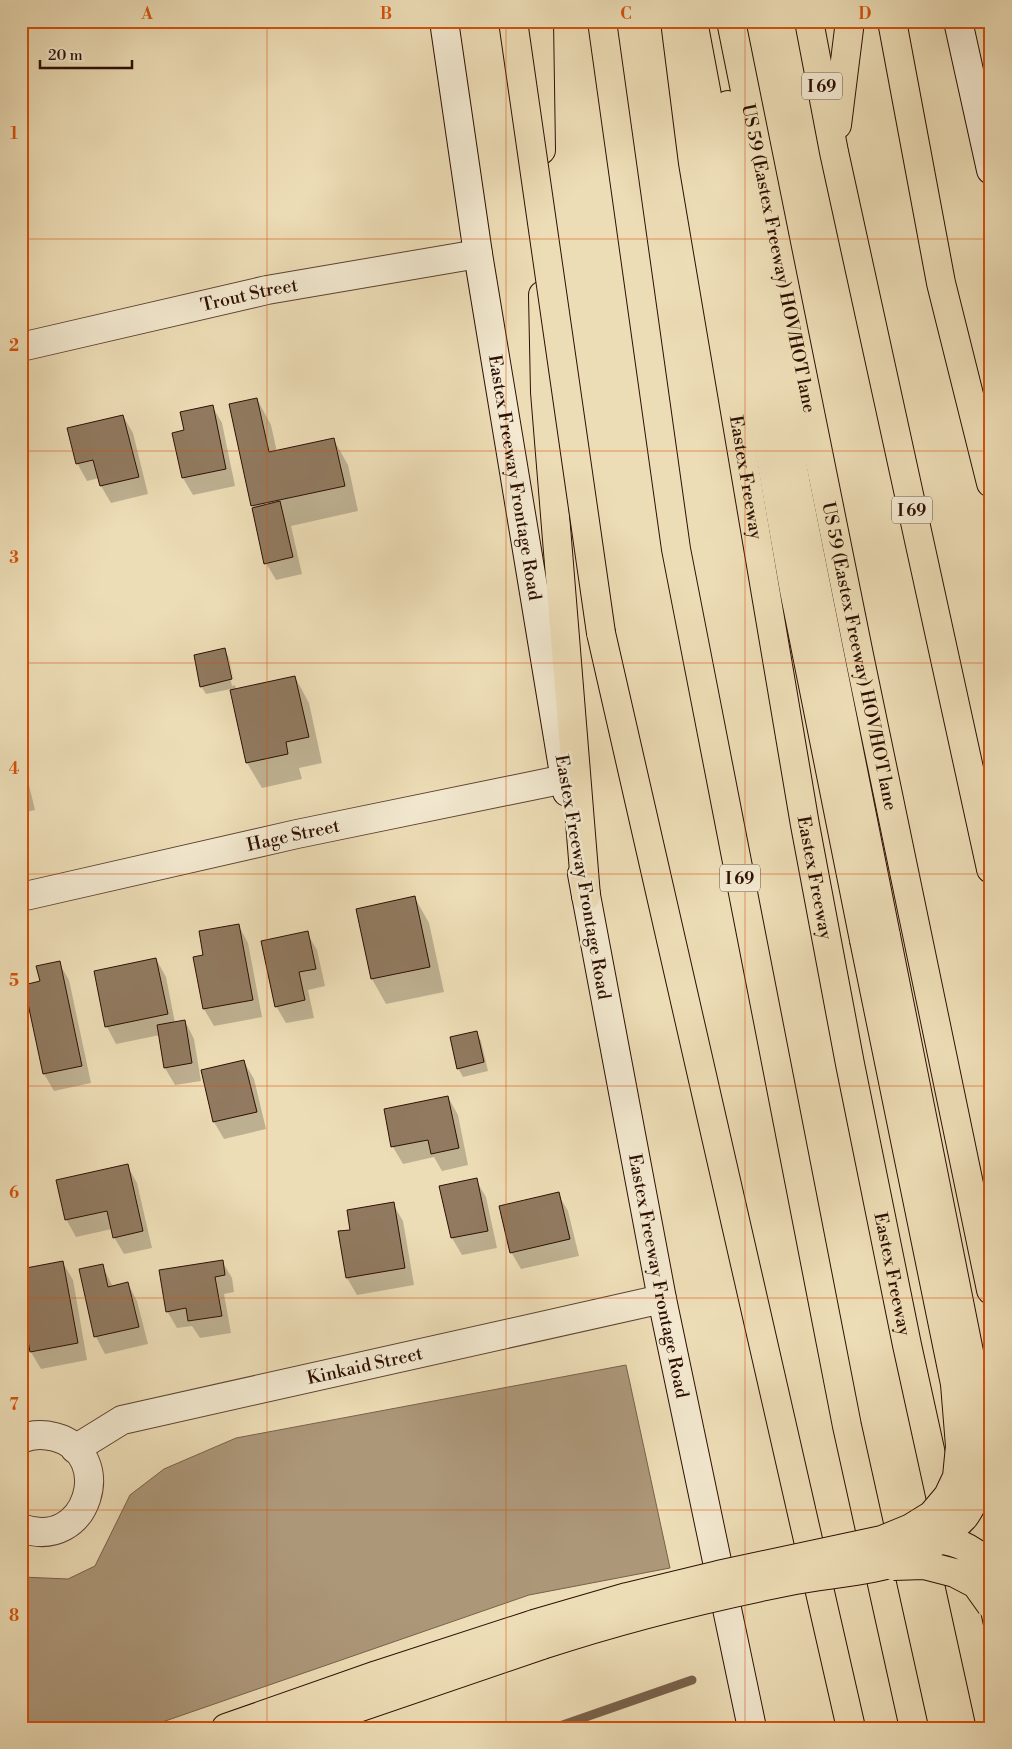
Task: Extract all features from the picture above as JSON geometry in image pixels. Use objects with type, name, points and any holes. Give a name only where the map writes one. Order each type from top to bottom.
[{"type":"highway","points":[[512,21],[601,633],[851,1728]]},
{"type":"highway","points":[[539,21],[545,392],[586,896]]},
{"type":"highway","name":"I 69","points":[[602,21],[676,549],[847,1426],[914,1728]]},
{"type":"highway","name":"Eastex Freeway","points":[[675,21],[694,163],[808,844],[897,1296],[991,1727]]},
{"type":"highway","points":[[226,1728],[377,1675],[538,1635],[596,1627],[795,1580],[877,1566],[913,1555],[940,1538],[965,1516],[982,1485],[986,1458],[984,1427],[875,938],[794,590],[693,21]]},
{"type":"highway","points":[[714,21],[955,1384],[960,1446],[957,1477],[948,1496],[932,1515],[911,1528],[882,1540]]},
{"type":"highway","name":"US 59 (Eastex Freeway) HOV/HOT lane","points":[[731,21],[851,616],[991,1290]]},
{"type":"highway","name":"I 69","points":[[810,21],[834,152],[991,868]]},
{"type":"highway","points":[[834,152],[850,21]]},
{"type":"highway","points":[[892,21],[941,283],[991,483]]},
{"type":"highway","points":[[299,1728],[538,1635],[627,1597],[718,1575],[882,1540],[940,1538],[964,1546],[991,1565]]},
{"type":"highway","points":[[877,1566],[924,1565],[955,1573],[976,1584],[991,1605]]},
{"type":"main road","name":"Eastex Freeway Frontage Road","points":[[444,21],[478,254],[564,779],[662,1299],[752,1728]]},
{"type":"main road","points":[[958,21],[987,137],[991,170]]},
{"type":"main road","name":"Trout Street","points":[[21,347],[267,290],[478,254]]},
{"type":"main road","name":"Hage Street","points":[[21,897],[307,832],[564,779]]},
{"type":"main road","name":"Kinkaid Street","points":[[75,1449],[122,1420],[662,1299]]},
{"type":"main road","points":[[21,1439],[28,1436],[45,1435],[62,1439],[75,1449],[84,1461],[89,1476],[89,1491],[84,1506],[75,1518],[62,1527],[47,1532],[31,1532],[21,1528]]},
{"type":"shaded area","points":[[626,1365],[670,1568],[529,1595],[145,1728],[21,1728],[21,1577],[68,1579],[95,1566],[130,1495],[164,1469],[236,1438]]},
{"type":"building","points":[[257,398],[269,452],[334,438],[345,486],[251,506],[229,404]]},
{"type":"building","points":[[213,405],[226,469],[182,478],[172,433],[184,430],[180,412]]},
{"type":"building","points":[[123,415],[139,477],[100,486],[93,460],[76,464],[67,428]]},
{"type":"building","points":[[280,501],[293,557],[264,564],[252,508]]},
{"type":"building","points":[[225,648],[232,679],[200,687],[194,655]]},
{"type":"building","points":[[295,676],[309,737],[286,742],[288,754],[246,763],[230,690]]},
{"type":"building","points":[[21,773],[26,793],[21,794]]},
{"type":"building","points":[[415,896],[430,967],[371,979],[356,909]]},
{"type":"building","points":[[239,924],[253,1000],[203,1009],[193,957],[203,955],[199,931]]},
{"type":"building","points":[[308,931],[316,969],[299,972],[305,1000],[275,1007],[261,941]]},
{"type":"building","points":[[156,958],[168,1014],[105,1027],[94,971]]},
{"type":"building","points":[[60,961],[82,1066],[43,1074],[24,985],[40,981],[36,966]]},
{"type":"building","points":[[185,1020],[192,1063],[164,1068],[157,1025]]},
{"type":"building","points":[[477,1031],[484,1062],[457,1069],[450,1037]]},
{"type":"building","points":[[244,1060],[257,1112],[213,1122],[201,1070]]},
{"type":"building","points":[[448,1096],[459,1148],[431,1154],[428,1140],[391,1147],[384,1109]]},
{"type":"building","points":[[128,1164],[143,1231],[113,1238],[107,1211],[65,1220],[56,1180]]},
{"type":"building","points":[[477,1178],[488,1231],[451,1238],[439,1186]]},
{"type":"building","points":[[559,1192],[570,1239],[510,1253],[499,1206]]},
{"type":"building","points":[[394,1202],[405,1268],[346,1278],[338,1231],[350,1230],[347,1210]]},
{"type":"building","points":[[223,1260],[225,1275],[215,1277],[222,1316],[188,1321],[186,1308],[166,1312],[159,1270]]},
{"type":"building","points":[[63,1261],[78,1343],[30,1352],[21,1302],[21,1269]]},
{"type":"building","points":[[103,1264],[108,1287],[128,1282],[139,1327],[94,1337],[79,1269]]},
{"type":"waterway","points":[[554,1728],[692,1680]]}]
